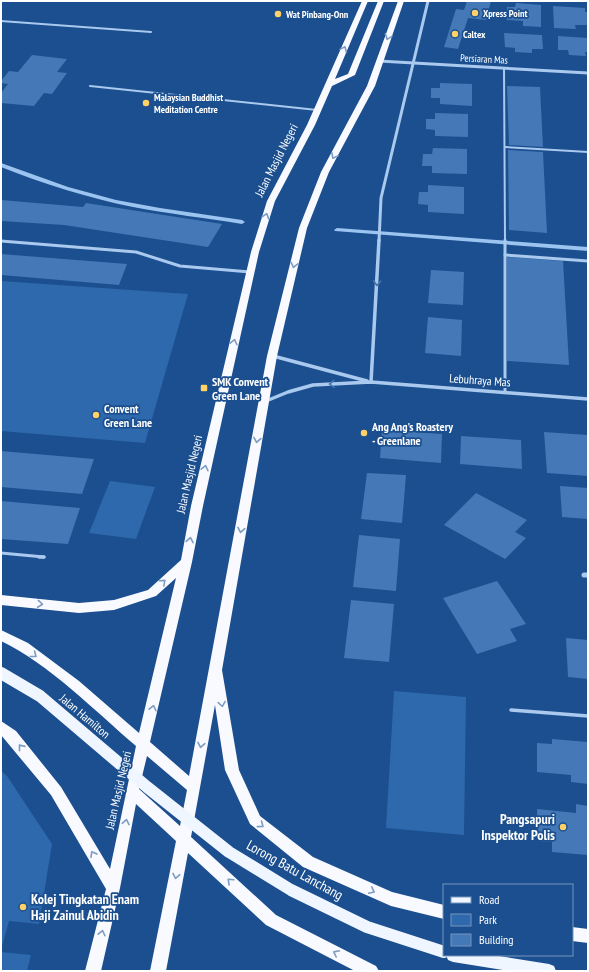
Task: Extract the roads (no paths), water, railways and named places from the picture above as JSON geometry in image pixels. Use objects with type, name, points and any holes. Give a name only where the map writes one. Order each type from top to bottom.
[{"type":"highway","name":"Jalan Masjid Negeri","points":[[93,971],[113,888],[132,791],[144,746],[186,562],[197,506],[254,252],[271,201],[317,110],[365,1]]},
{"type":"highway","points":[[328,85],[351,75],[381,1]]},
{"type":"highway","points":[[158,971],[194,788],[272,356],[303,228],[325,172],[371,86],[401,1]]},
{"type":"highway","points":[[1,600],[79,608],[114,605],[152,593],[186,562]]},
{"type":"highway","points":[[1,635],[24,646],[68,680],[194,788]]},
{"type":"highway","points":[[216,666],[232,770],[255,820],[308,862],[391,899],[443,912]]},
{"type":"highway","points":[[1,727],[11,735],[56,791],[113,888]]},
{"type":"highway","points":[[132,791],[271,920],[371,971]]},
{"type":"highway","points":[[573,934],[588,936]]},
{"type":"main road","name":"Jalan Hamilton","points":[[1,673],[40,696],[147,787]]},
{"type":"main road","name":"Lorong Batu Lanchang","points":[[147,787],[229,852],[291,890],[367,927],[443,952]]},
{"type":"main road","points":[[459,956],[549,971]]},
{"type":"street","points":[[371,382],[381,198],[428,1]]},
{"type":"street","name":"Persiaran Mas","points":[[379,61],[588,74]]},
{"type":"street","name":"Lebuhraya Mas","points":[[272,356],[371,382]]},
{"type":"street","name":"Lebuhraya Mas","points":[[264,402],[288,392],[313,385],[371,382],[588,399]]},
{"type":"lane","points":[[1,21],[64,27],[151,32]]},
{"type":"lane","points":[[504,68],[505,392]]},
{"type":"lane","points":[[90,86],[317,110]]},
{"type":"lane","points":[[505,147],[588,152]]},
{"type":"lane","points":[[1,241],[136,252],[180,266],[250,272]]},
{"type":"lane","points":[[505,253],[588,261]]},
{"type":"lane","points":[[1,553],[44,557]]},
{"type":"lane","points":[[510,710],[588,716]]},
{"type":"waterway","points":[[1,165],[66,188],[99,197],[160,210],[242,222]]},
{"type":"waterway","points":[[337,230],[588,249]]},
{"type":"place","name":"Xpress Point","points":[[475,13]]},
{"type":"place","name":"Wat Pinbang-Onn","points":[[278,14]]},
{"type":"place","name":"Caltex","points":[[455,34]]},
{"type":"place","name":"Malaysian Buddhist Meditation Centre","points":[[146,103]]},
{"type":"place","name":"SMK Convent Green Lane","points":[[204,388]]},
{"type":"place","name":"Convent Green Lane","points":[[96,415]]},
{"type":"place","name":"Ang Ang's Roastery - Greenlane","points":[[364,433]]},
{"type":"place","name":"Pangsapuri Inspektor Polis","points":[[563,827]]},
{"type":"place","name":"Kolej Tingkatan Enam Haji Zainul Abidin","points":[[23,907]]}]
